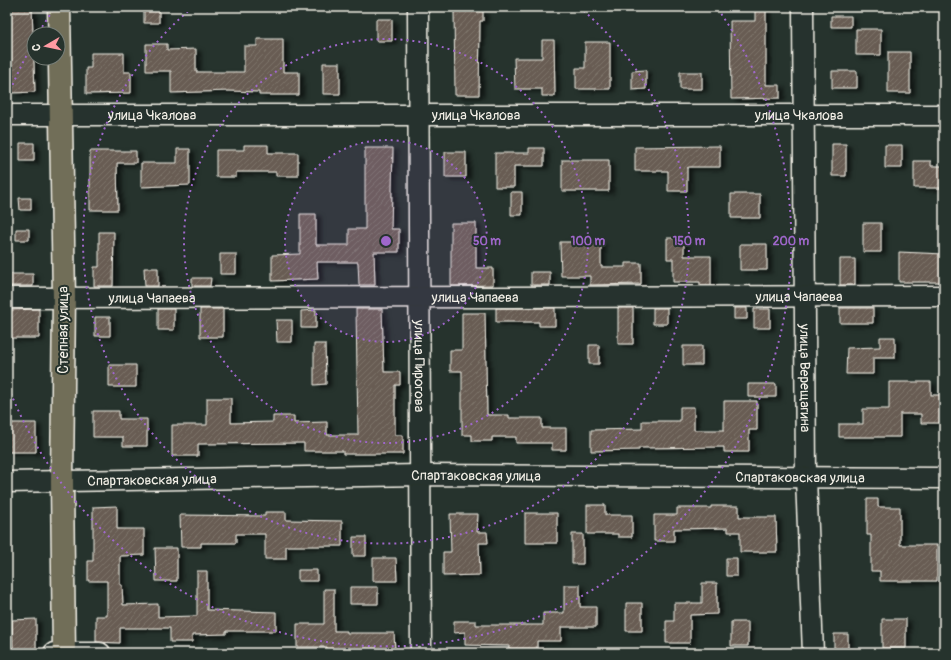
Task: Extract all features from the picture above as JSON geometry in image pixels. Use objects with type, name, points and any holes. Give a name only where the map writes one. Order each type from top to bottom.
[{"type":"main road","name":"Степная улица","points":[[59,7],[64,297],[62,482],[64,653]]},
{"type":"street","name":"улица Пирогова","points":[[418,7],[418,297],[421,475],[421,653]]},
{"type":"street","name":"улица Верещагина","points":[[803,7],[806,478],[813,653]]},
{"type":"street","name":"улица Чкалова","points":[[7,115],[944,115]]},
{"type":"street","name":"улица Чапаева","points":[[7,298],[944,296]]},
{"type":"street","name":"Спартаковская улица","points":[[7,482],[421,475],[944,478]]},
{"type":"street","points":[[54,653],[100,653]]},
{"type":"building","points":[[9,7],[32,7],[33,26],[26,26],[26,66],[34,66],[35,92],[12,93]]},
{"type":"building","points":[[755,7],[766,7],[766,85],[780,85],[780,98],[731,99],[730,21],[755,21]]},
{"type":"building","points":[[144,8],[159,8],[159,23],[144,23]]},
{"type":"building","points":[[454,10],[483,10],[483,21],[480,21],[479,95],[455,95]]},
{"type":"building","points":[[831,16],[851,16],[851,27],[831,27]]},
{"type":"building","points":[[376,19],[392,19],[392,41],[376,41]]},
{"type":"building","points":[[856,29],[881,29],[881,55],[856,55]]},
{"type":"building","points":[[257,39],[283,39],[283,72],[299,72],[299,95],[259,95],[259,92],[229,91],[171,93],[171,71],[146,71],[146,44],[167,44],[167,50],[196,49],[196,72],[244,72],[244,46],[257,46]]},
{"type":"building","points":[[542,40],[554,40],[555,96],[542,96],[542,89],[515,89],[514,58],[542,58]]},
{"type":"building","points":[[585,42],[610,42],[610,89],[576,89],[576,68],[585,68]]},
{"type":"building","points":[[888,52],[910,52],[910,93],[888,93]]},
{"type":"building","points":[[91,53],[124,53],[124,72],[131,72],[131,93],[86,94],[86,68],[91,68]]},
{"type":"building","points":[[323,63],[340,63],[340,94],[323,94]]},
{"type":"building","points":[[646,70],[646,89],[632,90],[632,71]]},
{"type":"building","points":[[832,71],[857,71],[857,88],[832,88]]},
{"type":"building","points":[[680,72],[702,72],[702,89],[680,89]]},
{"type":"building","points":[[20,143],[34,143],[34,161],[20,161]]},
{"type":"building","points":[[832,144],[846,144],[846,176],[832,176]]},
{"type":"building","points":[[244,145],[268,145],[268,153],[298,153],[298,176],[276,176],[276,172],[236,172],[236,177],[216,177],[216,150],[244,150]]},
{"type":"building","points":[[885,145],[902,145],[902,168],[885,168]]},
{"type":"building","points":[[720,146],[720,167],[687,168],[687,191],[668,191],[668,171],[635,171],[635,147]]},
{"type":"building","points":[[365,148],[393,148],[391,229],[399,229],[399,252],[374,252],[375,285],[359,285],[358,262],[317,262],[318,279],[272,281],[272,255],[300,254],[300,214],[316,214],[316,245],[349,245],[349,229],[365,229]]},
{"type":"building","points":[[529,148],[544,148],[544,166],[514,166],[514,187],[495,187],[495,153],[529,153]]},
{"type":"building","points":[[177,149],[190,149],[190,185],[141,187],[141,163],[177,163]]},
{"type":"building","points":[[90,151],[136,151],[136,163],[117,163],[118,210],[90,210]]},
{"type":"building","points":[[445,152],[466,152],[466,177],[445,177]]},
{"type":"building","points":[[562,160],[609,160],[609,191],[562,191]]},
{"type":"building","points":[[914,161],[931,161],[931,166],[944,166],[944,188],[914,188]]},
{"type":"building","points":[[511,192],[522,192],[522,215],[511,215]]},
{"type":"building","points":[[731,194],[760,194],[760,218],[731,218]]},
{"type":"building","points":[[19,198],[31,198],[31,210],[20,210]]},
{"type":"building","points":[[451,223],[476,223],[476,268],[493,268],[493,285],[451,286]]},
{"type":"building","points":[[863,223],[881,223],[881,252],[863,252]]},
{"type":"building","points":[[16,229],[29,229],[29,240],[16,240]]},
{"type":"building","points":[[99,232],[114,232],[113,286],[94,286],[94,267],[99,267]]},
{"type":"building","points":[[667,238],[684,238],[684,256],[711,256],[711,285],[700,285],[700,282],[673,282],[673,259],[667,259]]},
{"type":"building","points":[[560,242],[601,242],[601,267],[625,267],[625,263],[641,263],[641,284],[590,285],[590,276],[561,276]]},
{"type":"building","points":[[740,244],[767,244],[767,270],[740,270]]},
{"type":"building","points":[[899,252],[944,254],[944,282],[899,282]]},
{"type":"building","points":[[220,254],[236,254],[236,274],[220,274]]},
{"type":"building","points":[[840,259],[855,259],[855,285],[840,285]]},
{"type":"building","points":[[144,268],[158,268],[158,286],[145,286]]},
{"type":"building","points":[[531,272],[550,272],[550,285],[531,285]]},
{"type":"building","points":[[7,274],[33,274],[33,286],[7,286]]},
{"type":"building","points":[[192,278],[211,278],[210,286],[192,286]]},
{"type":"building","points":[[496,308],[555,308],[555,326],[539,326],[539,322],[496,322]]},
{"type":"building","points":[[618,308],[633,308],[633,344],[618,344]]},
{"type":"building","points":[[653,308],[667,308],[667,324],[653,324]]},
{"type":"building","points":[[734,308],[747,308],[747,319],[734,319]]},
{"type":"building","points":[[840,308],[873,308],[873,323],[840,323]]},
{"type":"building","points":[[39,309],[39,338],[9,338],[9,310]]},
{"type":"building","points":[[158,309],[174,309],[174,330],[158,330]]},
{"type":"building","points":[[200,309],[223,309],[223,337],[200,337]]},
{"type":"building","points":[[356,309],[382,309],[384,372],[400,372],[400,385],[395,385],[395,435],[403,435],[403,454],[343,454],[343,451],[304,451],[304,443],[198,444],[198,456],[172,456],[172,425],[207,425],[207,398],[231,398],[231,423],[273,422],[273,416],[294,416],[294,423],[327,422],[327,435],[358,435]]},
{"type":"building","points":[[754,309],[770,309],[770,328],[754,328]]},
{"type":"building","points":[[316,310],[316,328],[301,328],[301,311]]},
{"type":"building","points":[[462,313],[485,313],[487,415],[509,415],[509,418],[542,418],[542,428],[566,428],[566,450],[552,450],[552,443],[516,443],[516,437],[492,437],[492,441],[472,441],[472,435],[462,435],[462,371],[450,371],[450,350],[462,350]]},
{"type":"building","points":[[95,317],[110,317],[110,336],[95,336]]},
{"type":"building","points":[[276,320],[292,320],[292,342],[277,342]]},
{"type":"building","points":[[880,337],[895,337],[895,358],[873,358],[873,374],[846,374],[847,348],[880,347]]},
{"type":"building","points":[[314,344],[325,344],[326,384],[314,385]]},
{"type":"building","points":[[589,345],[599,345],[599,364],[589,364]]},
{"type":"building","points":[[683,346],[702,346],[702,365],[683,365]]},
{"type":"building","points":[[109,365],[136,365],[136,387],[109,387]]},
{"type":"building","points":[[889,382],[931,382],[931,395],[944,395],[944,423],[921,423],[921,414],[900,414],[900,437],[839,437],[839,424],[863,424],[863,409],[889,409]]},
{"type":"building","points":[[748,384],[776,384],[776,397],[748,397]]},
{"type":"building","points":[[724,401],[757,401],[757,430],[749,430],[749,452],[724,452],[724,447],[639,448],[639,450],[591,451],[591,430],[642,429],[642,421],[680,421],[680,407],[694,407],[694,430],[724,430]]},
{"type":"building","points":[[93,411],[119,411],[119,419],[147,419],[147,446],[123,446],[123,437],[93,437]]},
{"type":"building","points":[[7,423],[36,423],[36,452],[7,452]]},
{"type":"building","points":[[867,499],[878,499],[878,507],[900,507],[900,545],[937,545],[937,581],[880,581],[880,571],[871,571],[871,535],[867,535]]},
{"type":"building","points":[[587,505],[605,505],[605,515],[632,515],[632,537],[618,537],[618,534],[587,534]]},
{"type":"building","points":[[117,506],[117,529],[144,529],[144,555],[120,556],[120,585],[122,585],[123,605],[158,604],[158,617],[197,616],[197,571],[207,571],[207,610],[276,612],[276,631],[226,631],[226,634],[192,635],[192,642],[170,642],[170,628],[120,628],[120,643],[96,642],[96,616],[107,616],[107,581],[88,581],[88,561],[93,561],[93,507]]},
{"type":"building","points":[[711,506],[739,506],[739,517],[776,517],[777,552],[740,552],[740,532],[728,532],[728,528],[674,529],[674,541],[654,541],[654,515],[677,515],[677,508],[711,508]]},
{"type":"building","points":[[265,512],[286,512],[286,520],[342,521],[342,546],[286,546],[286,559],[265,559],[265,534],[236,534],[236,543],[201,543],[201,547],[181,547],[180,515],[265,516]]},
{"type":"building","points":[[525,513],[557,513],[557,543],[525,543]]},
{"type":"building","points":[[450,514],[478,514],[477,532],[487,532],[488,543],[479,543],[480,575],[443,576],[443,552],[451,552]]},
{"type":"building","points":[[572,534],[583,534],[583,564],[572,564]]},
{"type":"building","points":[[353,537],[366,537],[366,556],[353,556]]},
{"type":"building","points":[[155,548],[177,548],[177,581],[156,581]]},
{"type":"building","points":[[373,558],[396,558],[397,581],[373,581]]},
{"type":"building","points":[[726,558],[737,558],[737,576],[726,576]]},
{"type":"building","points":[[298,570],[317,570],[317,581],[298,581]]},
{"type":"building","points":[[702,583],[717,583],[717,614],[690,615],[690,643],[666,643],[666,621],[674,621],[674,603],[702,603]]},
{"type":"building","points":[[564,585],[580,585],[580,607],[596,607],[596,627],[561,627],[561,641],[537,641],[537,649],[509,649],[509,646],[465,645],[465,632],[454,633],[454,621],[476,621],[476,625],[543,625],[543,613],[564,613]]},
{"type":"building","points":[[350,587],[378,587],[378,604],[350,604]]},
{"type":"building","points":[[324,589],[334,589],[334,631],[347,631],[347,633],[394,633],[395,651],[327,651],[327,647],[297,647],[297,624],[324,624]]},
{"type":"building","points":[[626,603],[642,603],[642,631],[626,631]]},
{"type":"building","points":[[36,619],[36,650],[13,650],[12,620]]},
{"type":"building","points":[[882,619],[906,619],[906,648],[882,648]]},
{"type":"building","points":[[731,622],[748,622],[748,646],[731,646]]},
{"type":"building","points":[[834,634],[848,634],[848,649],[834,649]]}]
